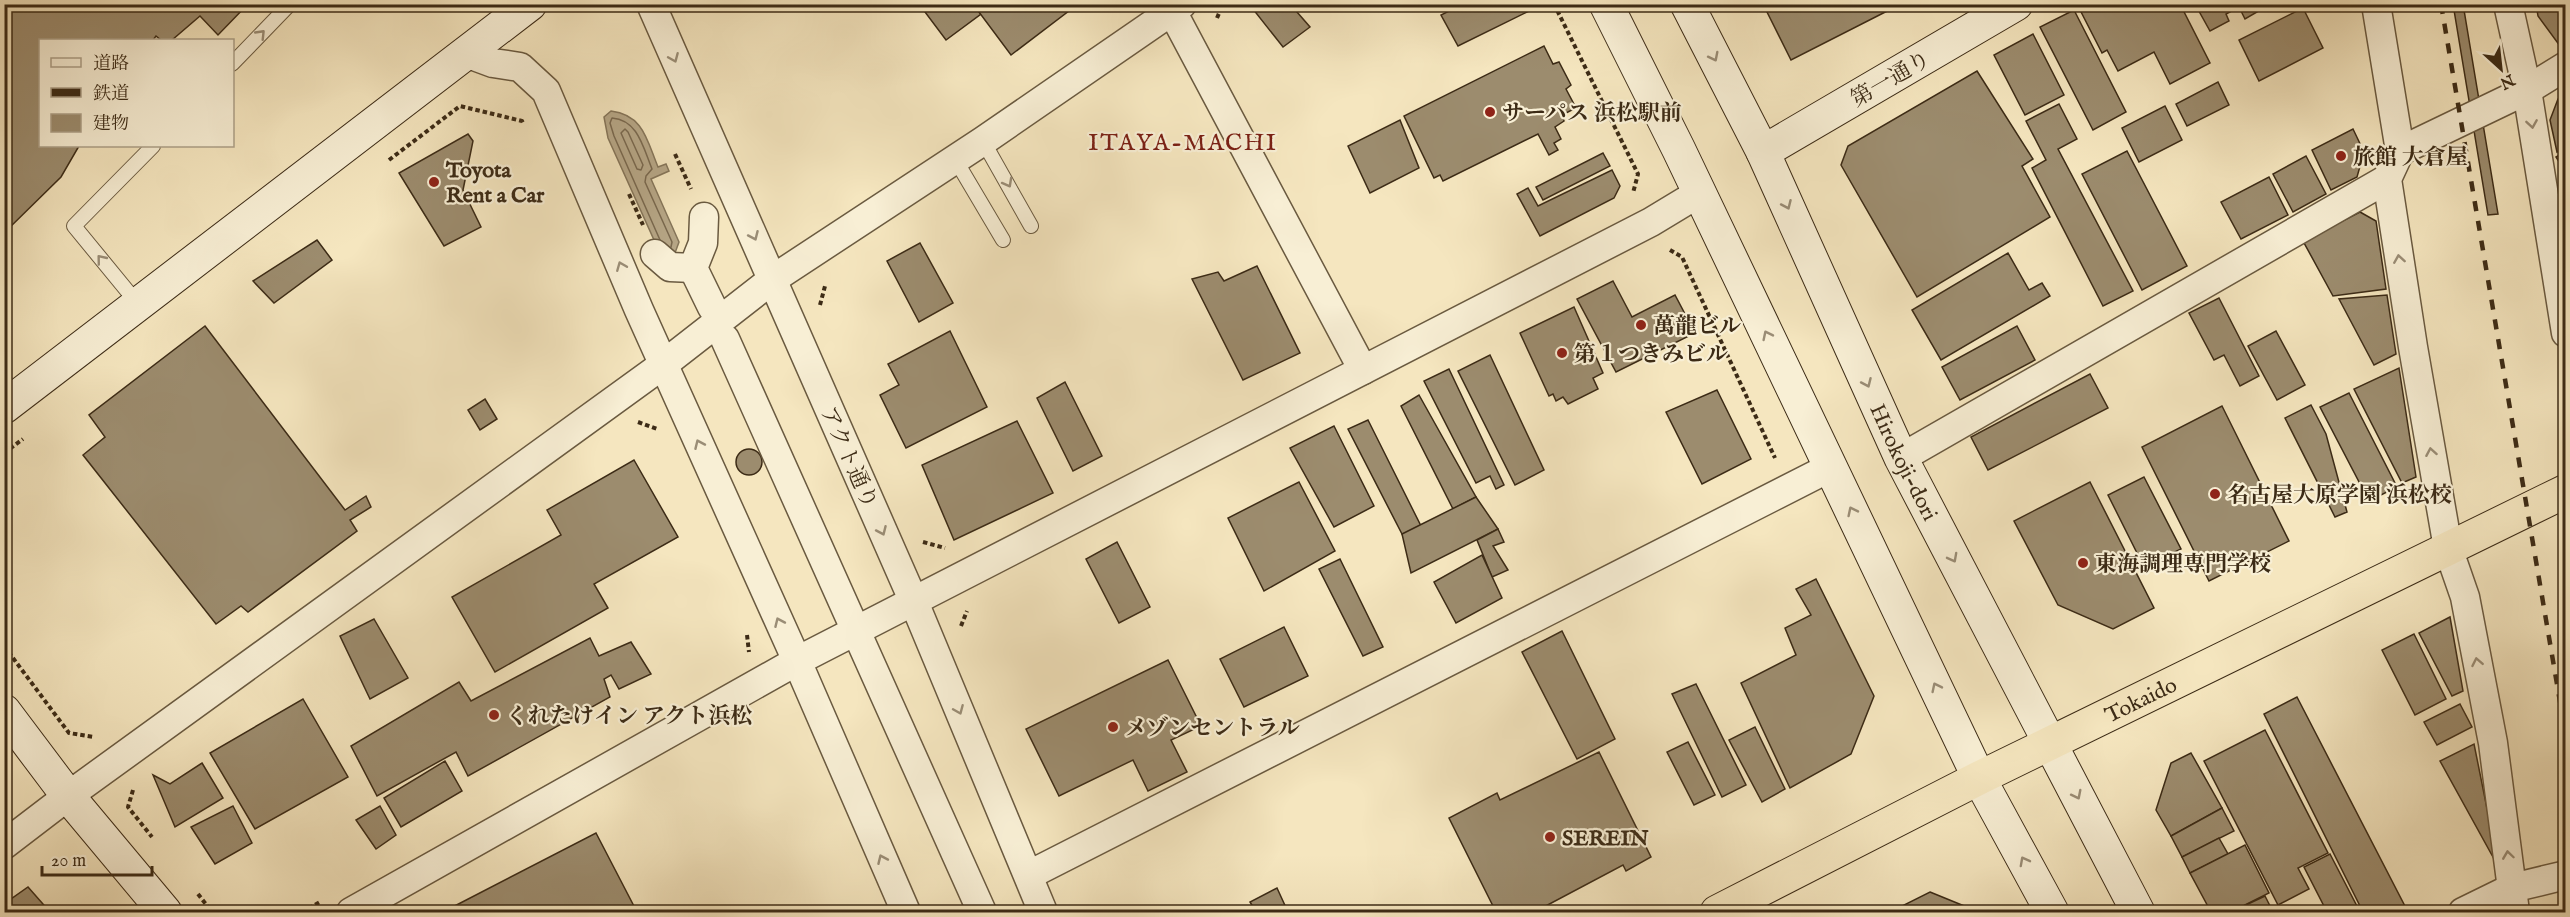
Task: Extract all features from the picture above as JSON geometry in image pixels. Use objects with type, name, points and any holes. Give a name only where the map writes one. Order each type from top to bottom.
[{"type":"highway","name":"Tokaido","points":[[1717,912],[1979,778],[2565,491]]},
{"type":"street","points":[[4,407],[530,4]]},
{"type":"street","name":"アクト通り","points":[[651,4],[914,602],[1043,912]]},
{"type":"street","points":[[1606,4],[1680,150],[1979,778],[2052,912]]},
{"type":"street","name":"Hirokoji-dori","points":[[1687,4],[1763,152],[1901,458],[2138,912]]},
{"type":"street","name":"第一通り","points":[[1763,152],[2016,4]]},
{"type":"street","points":[[1901,458],[2387,178],[2400,151],[2376,4]]},
{"type":"street","points":[[2508,4],[2558,240],[2565,333]]},
{"type":"street","points":[[4,845],[68,796],[664,364],[773,279],[983,141],[1177,8],[1363,370]]},
{"type":"street","points":[[466,53],[494,63],[520,67],[546,91],[906,912]]},
{"type":"street","points":[[2400,151],[2527,90],[2565,66]]},
{"type":"street","points":[[2387,178],[2413,347],[2458,543],[2465,597],[2491,732],[2514,900]]},
{"type":"street","points":[[351,912],[797,661],[1651,222],[1699,193]]},
{"type":"street","points":[[704,217],[703,243],[693,268],[712,307]]},
{"type":"street","points":[[655,254],[669,267],[693,268]]},
{"type":"street","points":[[724,339],[982,912]]},
{"type":"street","points":[[1029,875],[1831,467]]},
{"type":"street","points":[[4,711],[68,796],[165,912]]},
{"type":"street","points":[[2463,912],[2514,900],[2565,875]]},
{"type":"lane","points":[[234,62],[291,4]]},
{"type":"lane","points":[[983,141],[1031,226]]},
{"type":"lane","points":[[138,304],[74,226],[152,147]]},
{"type":"lane","points":[[956,159],[1003,240]]},
{"type":"path","points":[[1217,18],[1223,4]]},
{"type":"path","points":[[1554,4],[1638,174],[1631,196]]},
{"type":"path","points":[[384,164],[460,106],[522,121],[526,132]]},
{"type":"path","points":[[1663,247],[1682,257],[1776,460]]},
{"type":"path","points":[[820,311],[821,298],[827,282]]},
{"type":"path","points":[[632,419],[659,430]]},
{"type":"path","points":[[4,453],[23,439]]},
{"type":"path","points":[[922,541],[955,551]]},
{"type":"path","points":[[957,635],[968,608]]},
{"type":"path","points":[[745,627],[750,655]]},
{"type":"path","points":[[4,646],[69,733],[100,738]]},
{"type":"path","points":[[133,788],[128,807],[156,842]]},
{"type":"path","points":[[191,886],[212,912]]},
{"type":"water","points":[[611,111],[631,118],[643,131],[658,167],[666,164],[669,171],[651,179],[679,242],[675,253],[659,251],[608,138],[604,117]]},
{"type":"building","points":[[4,4],[248,4],[218,35],[200,16],[173,39],[160,39],[156,36],[154,39],[39,39],[39,147],[78,147],[61,177],[4,233]]},
{"type":"building","points":[[919,4],[973,4],[981,14],[946,40]]},
{"type":"building","points":[[973,4],[1078,4],[1011,55]]},
{"type":"building","points":[[1249,4],[1290,4],[1310,27],[1283,47]]},
{"type":"building","points":[[1463,4],[1528,4],[1529,11],[1458,46],[1441,15]]},
{"type":"building","points":[[1763,4],[1901,4],[1791,60]]},
{"type":"building","points":[[2077,4],[2180,4],[2210,63],[2170,84],[2154,52],[2118,71],[2107,50],[2102,53]]},
{"type":"building","points":[[2195,4],[2252,4],[2257,12],[2245,19],[2239,7],[2226,14],[2229,21],[2210,31]]},
{"type":"building","points":[[2453,4],[2463,4],[2498,214],[2488,215]]},
{"type":"building","points":[[2536,4],[2566,4],[2566,42],[2560,46],[2538,16]]},
{"type":"building","points":[[2303,8],[2323,48],[2259,81],[2239,40]]},
{"type":"building","points":[[2074,10],[2126,112],[2093,130],[2040,27]]},
{"type":"building","points":[[2033,34],[2064,95],[2025,115],[1994,55]]},
{"type":"building","name":"サーパス 浜松駅前","points":[[1544,46],[1553,64],[1559,62],[1571,85],[1566,89],[1576,108],[1562,115],[1564,121],[1555,127],[1561,139],[1554,143],[1558,150],[1549,155],[1538,134],[1443,181],[1440,175],[1434,178],[1404,116]]},
{"type":"building","points":[[1977,71],[2033,159],[2022,166],[2050,217],[1917,297],[1841,165],[1848,146]]},
{"type":"building","points":[[2218,82],[2229,105],[2187,126],[2176,104]]},
{"type":"building","points":[[2566,94],[2566,147],[2557,152],[2550,120],[2558,99]]},
{"type":"building","points":[[2059,104],[2077,139],[2058,149],[2133,291],[2103,306],[2032,168],[2046,160],[2026,121]]},
{"type":"building","points":[[2165,106],[2182,140],[2139,162],[2122,128]]},
{"type":"building","points":[[1400,120],[1419,168],[1370,193],[1348,146]]},
{"type":"building","points":[[2353,129],[2364,152],[2357,177],[2331,190],[2312,150]]},
{"type":"building","name":"Toyota Rent a Car","points":[[468,134],[473,141],[463,190],[481,227],[444,246],[399,173]]},
{"type":"building","points":[[2127,151],[2187,266],[2142,290],[2082,174]]},
{"type":"building","points":[[2566,151],[2566,173],[2556,157]]},
{"type":"building","points":[[1603,153],[1610,166],[1543,200],[1536,187]]},
{"type":"building","points":[[2306,156],[2326,194],[2293,212],[2273,174]]},
{"type":"building","points":[[1612,170],[1620,186],[1614,198],[1540,236],[1517,194],[1528,188],[1538,206]]},
{"type":"building","points":[[2269,177],[2288,215],[2241,239],[2221,202]]},
{"type":"building","points":[[2360,212],[2376,221],[2386,289],[2333,296],[2303,241]]},
{"type":"building","points":[[317,240],[332,260],[274,303],[253,281]]},
{"type":"building","points":[[920,243],[953,303],[919,322],[887,261]]},
{"type":"building","points":[[2008,253],[2029,290],[2042,283],[2050,296],[1941,360],[1912,310]]},
{"type":"building","points":[[1257,266],[1300,353],[1243,380],[1192,279],[1218,272],[1224,281]]},
{"type":"building","name":"萬龍ビル","points":[[1613,281],[1632,317],[1675,295],[1695,333],[1616,372],[1577,299]]},
{"type":"building","points":[[2387,295],[2396,354],[2374,365],[2339,299]]},
{"type":"building","points":[[2219,298],[2259,376],[2240,386],[2224,355],[2214,360],[2189,313]]},
{"type":"building","name":"第１つきみビル","points":[[1574,307],[1603,373],[1593,378],[1598,389],[1568,404],[1563,397],[1556,401],[1553,394],[1549,396],[1520,333]]},
{"type":"building","points":[[205,326],[345,510],[366,496],[371,507],[350,520],[357,531],[248,612],[241,606],[216,624],[83,455],[105,437],[89,415]]},
{"type":"building","points":[[2017,326],[2035,360],[1960,400],[1942,367]]},
{"type":"building","points":[[950,331],[987,407],[906,448],[880,395],[899,385],[888,364]]},
{"type":"building","points":[[2276,331],[2305,385],[2277,400],[2248,346]]},
{"type":"building","points":[[1490,355],[1544,470],[1515,485],[1458,371]]},
{"type":"building","points":[[2399,368],[2416,477],[2402,483],[2354,389]]},
{"type":"building","points":[[1449,369],[1504,485],[1496,489],[1490,476],[1476,483],[1424,381]]},
{"type":"building","points":[[2090,374],[2108,408],[1988,470],[1971,437]]},
{"type":"building","points":[[1065,382],[1102,456],[1073,471],[1037,398]]},
{"type":"building","points":[[1717,390],[1751,459],[1702,484],[1666,412]]},
{"type":"building","points":[[2349,393],[2397,487],[2369,501],[2320,407]]},
{"type":"building","points":[[1419,395],[1476,497],[1453,509],[1401,406]]},
{"type":"building","points":[[485,399],[497,419],[480,430],[468,410]]},
{"type":"building","points":[[2311,405],[2326,434],[2347,512],[2335,517],[2285,418]]},
{"type":"building","name":"名古屋大原学園 浜松校","points":[[2222,406],[2289,541],[2209,581],[2142,447]]},
{"type":"building","points":[[1368,420],[1421,526],[1403,536],[1348,429]]},
{"type":"building","points":[[1017,421],[1053,493],[954,540],[922,465]]},
{"type":"building","points":[[1334,426],[1374,506],[1334,527],[1290,448]]},
{"type":"building","points":[[749,449],[758,453],[762,462],[758,471],[749,475],[740,471],[736,462],[740,453]]},
{"type":"building","points":[[634,460],[678,537],[594,584],[608,608],[495,672],[452,597],[561,535],[547,510]]},
{"type":"building","points":[[2144,477],[2181,549],[2144,567],[2108,495]]},
{"type":"building","points":[[1299,482],[1335,551],[1264,591],[1228,518]]},
{"type":"building","name":"東海調理専門学校","points":[[2090,482],[2154,608],[2113,629],[2058,605],[2014,521]]},
{"type":"building","points":[[1476,497],[1498,529],[1411,573],[1402,534]]},
{"type":"building","points":[[1498,529],[1504,542],[1493,546],[1508,570],[1492,577],[1477,540]]},
{"type":"building","points":[[1117,542],[1150,607],[1119,623],[1086,559]]},
{"type":"building","points":[[1482,555],[1502,598],[1456,623],[1434,582]]},
{"type":"building","points":[[1340,559],[1383,647],[1363,656],[1319,569]]},
{"type":"building","points":[[1816,579],[1874,696],[1851,754],[1790,788],[1741,683],[1796,655],[1785,628],[1811,615],[1796,589]]},
{"type":"building","points":[[2450,617],[2463,691],[2452,696],[2419,633]]},
{"type":"building","points":[[374,619],[408,678],[370,699],[340,636]]},
{"type":"building","points":[[1284,627],[1308,676],[1244,707],[1220,659]]},
{"type":"building","points":[[1562,631],[1615,739],[1577,759],[1522,652]]},
{"type":"building","points":[[2414,634],[2446,699],[2415,715],[2382,650]]},
{"type":"building","points":[[590,638],[599,656],[631,642],[651,674],[619,689],[611,675],[604,679],[610,697],[468,776],[456,752],[377,796],[351,746],[459,682],[471,701]]},
{"type":"building","name":"メゾンセントラル","points":[[1168,660],[1201,726],[1171,740],[1187,772],[1148,791],[1133,760],[1059,796],[1026,729]]},
{"type":"building","points":[[1696,684],[1746,785],[1722,797],[1672,694]]},
{"type":"building","points":[[2297,697],[2408,912],[2363,912],[2264,714]]},
{"type":"building","points":[[303,699],[348,777],[255,829],[210,753]]},
{"type":"building","points":[[2460,704],[2472,727],[2437,745],[2424,722]]},
{"type":"building","points":[[1755,727],[1785,789],[1762,802],[1729,740]]},
{"type":"building","points":[[2265,730],[2328,853],[2298,868],[2309,889],[2278,905],[2204,761]]},
{"type":"building","points":[[1688,742],[1715,795],[1694,805],[1667,752]]},
{"type":"building","points":[[2474,744],[2499,868],[2440,761]]},
{"type":"building","name":"SEREIN","points":[[1599,752],[1651,857],[1626,871],[1623,865],[1540,909],[1540,912],[1496,912],[1449,818],[1497,793],[1500,800]]},
{"type":"building","points":[[2191,753],[2222,808],[2171,836],[2156,810],[2171,763]]},
{"type":"building","points":[[445,761],[462,791],[401,827],[384,798]]},
{"type":"building","points":[[202,763],[223,798],[175,827],[153,775],[170,784]]},
{"type":"building","points":[[233,806],[252,843],[215,864],[191,827]]},
{"type":"building","points":[[380,806],[396,835],[376,849],[356,820]]},
{"type":"building","points":[[2222,808],[2234,831],[2182,857],[2171,836]]},
{"type":"building","points":[[596,833],[637,912],[443,912]]},
{"type":"building","points":[[2219,838],[2228,854],[2190,873],[2182,857]]},
{"type":"building","points":[[2245,845],[2269,893],[2231,912],[2211,912],[2190,873]]},
{"type":"building","points":[[2330,854],[2360,912],[2327,912],[2304,867]]},
{"type":"building","points":[[28,887],[50,912],[4,912],[4,904]]},
{"type":"building","points":[[1277,888],[1288,912],[1256,912],[1250,902]]},
{"type":"building","points":[[1930,892],[1979,912],[1905,912],[1902,906]]},
{"type":"building","points":[[2265,896],[2271,908],[2262,912],[2231,912]]},
{"type":"railway","points":[[2441,4],[2566,737]]},
{"type":"place","name":"サーパス 浜松駅前","points":[[1490,112]]},
{"type":"place","name":"旅館 大倉屋","points":[[2341,156]]},
{"type":"place","name":"Toyota Rent a Car","points":[[434,182]]},
{"type":"place","name":"萬龍ビル","points":[[1641,325]]},
{"type":"place","name":"第１つきみビル","points":[[1562,353]]},
{"type":"place","name":"名古屋大原学園 浜松校","points":[[2215,494]]},
{"type":"place","name":"東海調理専門学校","points":[[2083,563]]},
{"type":"place","name":"くれたけイン アクト浜松","points":[[494,715]]},
{"type":"place","name":"メゾンセントラル","points":[[1113,727]]},
{"type":"place","name":"SEREIN","points":[[1550,837]]},
{"type":"district","name":"ITAYA-MACHI","points":[[1183,142]]}]
